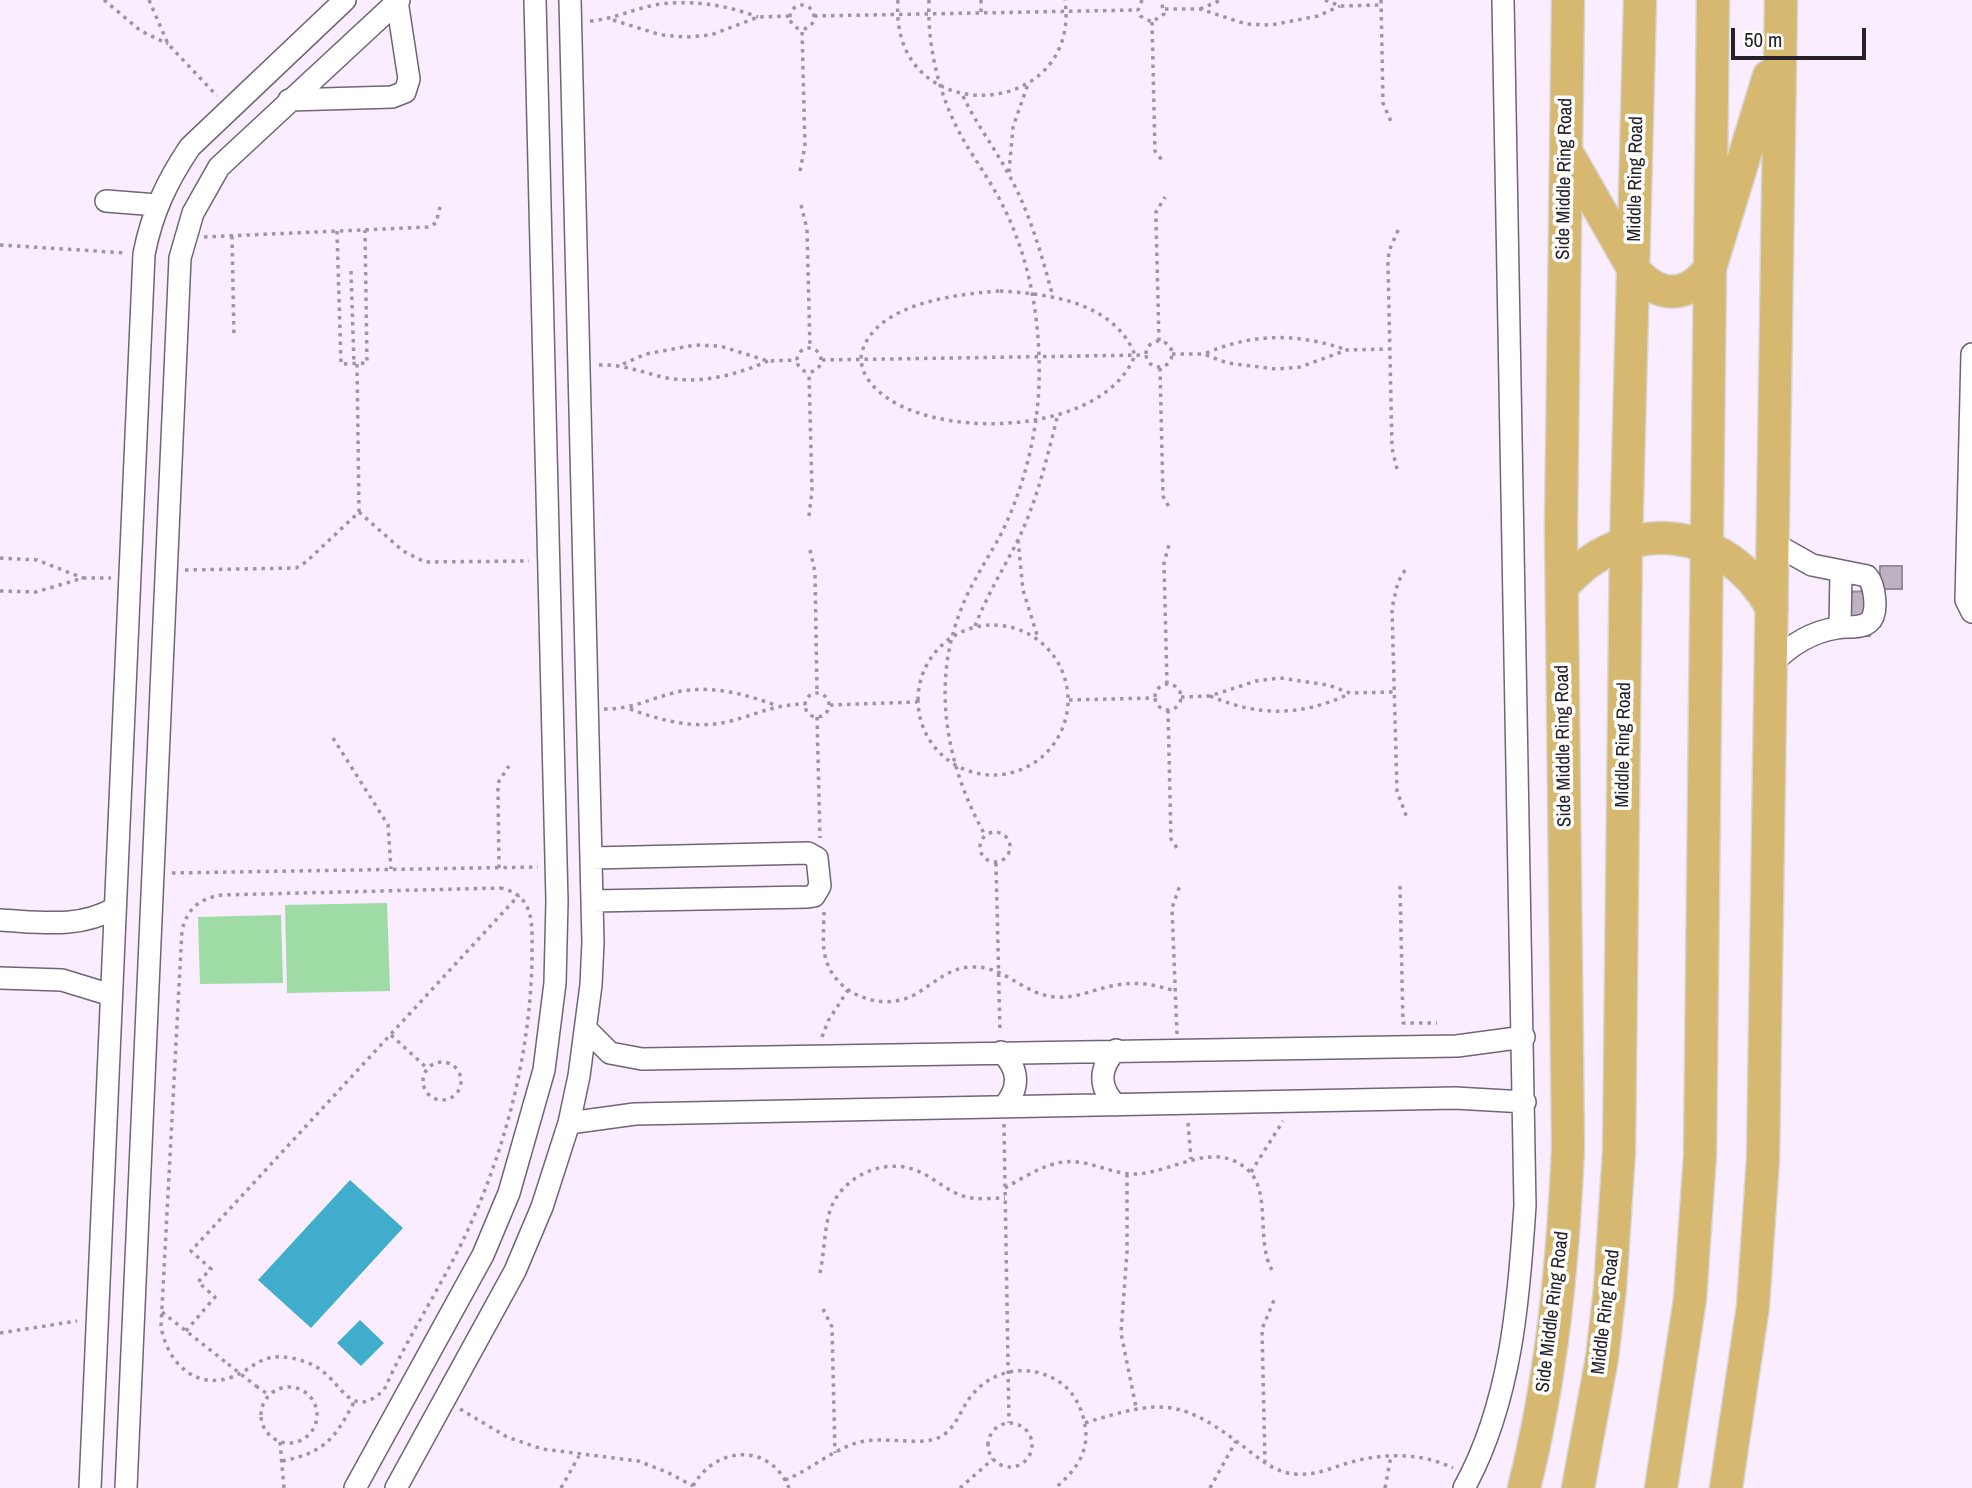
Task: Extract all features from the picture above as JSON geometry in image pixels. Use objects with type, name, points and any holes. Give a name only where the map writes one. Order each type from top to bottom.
[{"type":"highway","name":"Side Middle Ring Road","points":[[1524,1488],[1550,1350],[1567,1175],[1562,587],[1565,150],[1569,0]]},
{"type":"highway","name":"Middle Ring Road","points":[[1578,1488],[1602,1358],[1616,1206],[1626,543],[1640,0]]},
{"type":"highway","points":[[1661,1488],[1688,1323],[1700,1155],[1713,0]]},
{"type":"highway","points":[[1726,1488],[1744,1380],[1760,1220],[1766,1086],[1781,0]]},
{"type":"highway","points":[[1565,150],[1634,271],[1646,285],[1664,291],[1682,291],[1699,283],[1710,268],[1780,43]]},
{"type":"highway","points":[[1562,587],[1591,560],[1626,543],[1675,538],[1706,546],[1745,571],[1772,608]]},
{"type":"street","points":[[90,1488],[144,254],[157,205],[171,175],[190,147],[228,108],[345,0]]},
{"type":"street","points":[[355,1488],[483,1255],[520,1162],[534,1115],[551,1025],[557,940],[556,867],[535,0]]},
{"type":"street","points":[[396,1488],[524,1252],[569,1123],[587,1030],[592,985],[593,901],[570,0]]},
{"type":"street","points":[[1467,1483],[1493,1426],[1500,1400],[1516,1303],[1525,1205],[1503,0]]},
{"type":"street","points":[[289,100],[392,97],[405,92],[409,79],[398,1]]},
{"type":"street","points":[[126,1488],[178,278],[185,238],[202,192],[219,167],[398,1]]},
{"type":"street","points":[[106,201],[157,205]]},
{"type":"street","points":[[143,275],[178,278]]},
{"type":"street","points":[[1972,354],[1966,600],[1972,612]]},
{"type":"street","points":[[1772,664],[1802,639],[1840,627],[1863,625],[1874,613],[1870,580],[1859,573],[1812,565],[1773,542]]},
{"type":"street","points":[[1840,627],[1841,571]]},
{"type":"street","points":[[592,858],[808,853],[817,858],[818,892],[808,897],[593,901]]},
{"type":"street","points":[[0,920],[68,924],[100,916],[115,908]]},
{"type":"street","points":[[0,978],[62,980],[111,995]]},
{"type":"street","points":[[587,1030],[610,1053],[625,1058],[1457,1046],[1524,1037]]},
{"type":"street","points":[[1116,1051],[1102,1071],[1102,1084],[1116,1105]]},
{"type":"street","points":[[1001,1052],[1016,1073],[1012,1098],[1003,1107]]},
{"type":"street","points":[[569,1123],[635,1114],[1455,1098],[1525,1102]]},
{"type":"street","points":[[97,1321],[133,1323]]},
{"type":"path","points":[[104,0],[141,32],[169,44]]},
{"type":"path","points":[[149,0],[169,44],[228,108]]},
{"type":"path","points":[[898,0],[900,36],[909,56],[922,73],[940,86],[962,95],[985,97],[1008,93],[1028,83],[1044,70],[1057,52],[1064,32],[1065,0]]},
{"type":"path","points":[[929,0],[928,14],[940,86],[968,146],[1007,212],[1022,252],[1032,293],[1039,356],[1035,421],[1017,497],[1001,533],[969,590],[952,636],[945,700],[954,765],[972,813],[985,835]]},
{"type":"path","points":[[981,0],[981,13]]},
{"type":"path","points":[[1142,0],[1138,10],[1140,16],[1152,22]]},
{"type":"path","points":[[1152,22],[1161,18],[1165,9],[1161,0]]},
{"type":"path","points":[[1200,9],[1221,0]]},
{"type":"path","points":[[1325,0],[1340,6]]},
{"type":"path","points":[[758,17],[711,34],[686,37],[661,35],[613,20],[660,4],[685,2],[710,3],[758,17],[790,16]]},
{"type":"path","points":[[1165,9],[1200,9],[1246,24],[1270,25],[1318,16],[1340,6],[1381,2],[1383,103],[1392,124]]},
{"type":"path","points":[[802,3],[811,9],[814,16],[808,28],[802,30],[793,25],[790,16],[794,8],[802,3]]},
{"type":"path","points":[[814,16],[1138,10]]},
{"type":"path","points":[[1152,22],[1155,151],[1164,163]]},
{"type":"path","points":[[800,171],[805,146],[802,30]]},
{"type":"path","points":[[1009,174],[1013,127],[1028,83]]},
{"type":"path","points":[[962,95],[975,123],[1009,174],[1038,245],[1053,297]]},
{"type":"path","points":[[1159,341],[1156,212],[1165,197]]},
{"type":"path","points":[[801,205],[807,229],[810,348]]},
{"type":"path","points":[[185,238],[428,227],[436,223],[440,207]]},
{"type":"path","points":[[1397,469],[1392,448],[1388,264],[1389,251],[1399,228]]},
{"type":"path","points":[[337,231],[341,364],[355,364],[367,363],[365,230]]},
{"type":"path","points":[[232,236],[234,338]]},
{"type":"path","points":[[0,245],[144,254]]},
{"type":"path","points":[[352,271],[359,512],[403,551],[425,562],[548,561]]},
{"type":"path","points":[[967,293],[1032,293],[1053,297],[1093,311],[1111,321],[1130,342],[1135,355],[1124,378],[1109,392],[1088,405],[1056,418],[970,422],[906,408],[876,389],[865,375],[860,359],[865,343],[875,329],[904,311],[967,293]]},
{"type":"path","points":[[1172,354],[1204,354],[1250,338],[1275,336],[1299,337],[1347,350],[1390,349]]},
{"type":"path","points":[[1159,341],[1166,342],[1172,354],[1169,363],[1160,368],[1148,361],[1146,355],[1152,343],[1159,341]]},
{"type":"path","points":[[623,364],[658,351],[695,345],[732,349],[768,361],[797,360]]},
{"type":"path","points":[[810,348],[818,352],[821,360],[816,371],[809,373],[800,369],[797,360],[801,352],[810,348]]},
{"type":"path","points":[[1204,354],[1227,363],[1276,369],[1300,367],[1347,350]]},
{"type":"path","points":[[821,360],[1146,355]]},
{"type":"path","points":[[579,365],[623,364],[671,379],[696,380],[745,371],[768,361]]},
{"type":"path","points":[[1160,368],[1163,496],[1169,507]]},
{"type":"path","points":[[809,373],[812,490],[809,516]]},
{"type":"path","points":[[975,626],[986,596],[1018,539],[1046,460],[1056,418]]},
{"type":"path","points":[[165,570],[296,568],[306,562],[359,512]]},
{"type":"path","points":[[1018,539],[1023,590],[1039,639]]},
{"type":"path","points":[[1167,684],[1164,563],[1170,541]]},
{"type":"path","points":[[810,550],[815,572],[817,692]]},
{"type":"path","points":[[0,558],[37,561],[83,578]]},
{"type":"path","points":[[1405,570],[1398,582],[1392,608],[1398,801],[1407,818]]},
{"type":"path","points":[[0,592],[36,592],[83,578],[129,578]]},
{"type":"path","points":[[975,626],[1009,626],[1039,639],[1055,656],[1065,677],[1069,700],[1065,723],[1055,743],[1030,765],[998,775],[975,774],[954,765],[927,738],[917,702],[919,682],[926,664],[937,648],[952,636],[975,626]]},
{"type":"path","points":[[1181,697],[1210,696],[1256,681],[1280,678],[1328,685],[1350,693]]},
{"type":"path","points":[[1167,684],[1174,685],[1181,697],[1178,706],[1168,710],[1156,704],[1154,698],[1156,691],[1167,684]]},
{"type":"path","points":[[630,709],[677,692],[702,689],[751,696],[775,705]]},
{"type":"path","points":[[817,692],[826,696],[830,705],[828,712],[817,717],[808,713],[805,704],[809,696],[817,692]]},
{"type":"path","points":[[1210,696],[1234,706],[1281,713],[1306,710],[1350,693],[1394,692]]},
{"type":"path","points":[[1069,700],[1154,698]]},
{"type":"path","points":[[830,705],[917,702]]},
{"type":"path","points":[[588,710],[630,709],[666,720],[703,724],[728,722],[775,705],[805,704]]},
{"type":"path","points":[[1168,710],[1171,839],[1179,851]]},
{"type":"path","points":[[817,717],[821,820],[817,858]]},
{"type":"path","points":[[332,738],[390,830],[391,869]]},
{"type":"path","points":[[499,868],[498,789],[499,781],[509,766]]},
{"type":"path","points":[[1001,832],[1011,845],[1004,860],[996,863],[989,861],[980,849],[985,835],[1001,832]]},
{"type":"path","points":[[996,863],[1001,1052]]},
{"type":"path","points":[[152,873],[556,867]]},
{"type":"path","points":[[1177,1050],[1172,908],[1180,885]]},
{"type":"path","points":[[1400,886],[1403,1023],[1437,1023]]},
{"type":"path","points":[[500,888],[519,895],[531,914],[532,971],[527,1025],[505,1132],[466,1233],[384,1390],[365,1402],[354,1401],[342,1394],[320,1369],[304,1361],[285,1357],[248,1365],[234,1377],[217,1380],[200,1378],[184,1371],[172,1359],[164,1343],[162,1312],[182,930],[186,916],[195,905],[207,897],[221,895],[500,888]]},
{"type":"path","points":[[818,892],[824,904],[827,963],[835,978],[848,990],[868,1000],[891,1002],[913,996],[946,973],[963,967],[981,966],[999,970],[1015,984],[1055,998],[1136,983],[1175,991]]},
{"type":"path","points":[[186,1331],[215,1297],[198,1282],[211,1269],[191,1251],[519,895]]},
{"type":"path","points":[[819,1056],[828,1021],[848,990]]},
{"type":"path","points":[[390,1035],[428,1069]]},
{"type":"path","points":[[442,1062],[450,1063],[460,1075],[459,1090],[446,1100],[431,1097],[423,1083],[428,1069],[442,1062]]},
{"type":"path","points":[[1251,1172],[1274,1139],[1290,1101]]},
{"type":"path","points":[[1191,1159],[1188,1122],[1192,1103]]},
{"type":"path","points":[[1003,1107],[1009,1423]]},
{"type":"path","points":[[1005,1188],[1051,1164],[1083,1162],[1127,1174],[1160,1172],[1191,1159],[1222,1158],[1251,1172],[1259,1195],[1265,1255],[1272,1270]]},
{"type":"path","points":[[820,1273],[830,1213],[837,1196],[849,1182],[864,1172],[881,1167],[900,1166],[918,1170],[949,1190],[967,1197],[1005,1198]]},
{"type":"path","points":[[1127,1174],[1127,1252],[1121,1333],[1136,1407]]},
{"type":"path","points":[[1265,1463],[1262,1329],[1274,1300]]},
{"type":"path","points":[[823,1309],[832,1327],[835,1453]]},
{"type":"path","points":[[162,1312],[269,1395]]},
{"type":"path","points":[[0,1333],[75,1321],[97,1321]]},
{"type":"path","points":[[785,1480],[835,1453],[872,1440],[924,1441],[940,1437],[952,1428],[971,1395],[988,1380],[1008,1371],[1028,1370],[1048,1375],[1065,1385],[1078,1403],[1085,1423],[1086,1439],[1081,1459],[1070,1476],[1055,1488]]},
{"type":"path","points":[[285,1387],[303,1390],[316,1404],[317,1422],[307,1437],[299,1442],[280,1442],[272,1437],[261,1422],[263,1403],[269,1395],[285,1387]]},
{"type":"path","points":[[445,1397],[475,1420],[508,1437],[542,1449],[579,1456],[607,1456],[638,1461],[667,1472],[693,1487],[710,1464],[737,1454],[765,1460],[785,1480],[789,1488]]},
{"type":"path","points":[[282,1461],[306,1456],[327,1445],[354,1401]]},
{"type":"path","points":[[1085,1423],[1136,1407],[1157,1406],[1200,1416],[1281,1472],[1310,1474],[1368,1458],[1391,1455],[1432,1461],[1467,1483]]},
{"type":"path","points":[[1009,1423],[1017,1423],[1030,1434],[1032,1442],[1029,1458],[1023,1464],[1007,1467],[993,1459],[989,1452],[989,1436],[1001,1424],[1009,1423]]},
{"type":"path","points":[[1210,1488],[1236,1441]]},
{"type":"path","points":[[280,1442],[284,1488]]},
{"type":"path","points":[[1385,1488],[1391,1455]]},
{"type":"path","points":[[561,1488],[579,1456]]},
{"type":"path","points":[[960,1488],[993,1459]]},
{"type":"green space","points":[[387,903],[390,991],[287,993],[285,905]]},
{"type":"green space","points":[[281,915],[283,983],[200,984],[198,917]]},
{"type":"water","points":[[350,1180],[403,1228],[311,1328],[258,1280]]},
{"type":"water","points":[[360,1320],[384,1343],[361,1366],[337,1343]]},
{"type":"building","points":[[1880,566],[1902,566],[1902,589],[1880,589]]},
{"type":"building","points":[[1870,591],[1870,636],[1846,636],[1845,592]]}]
